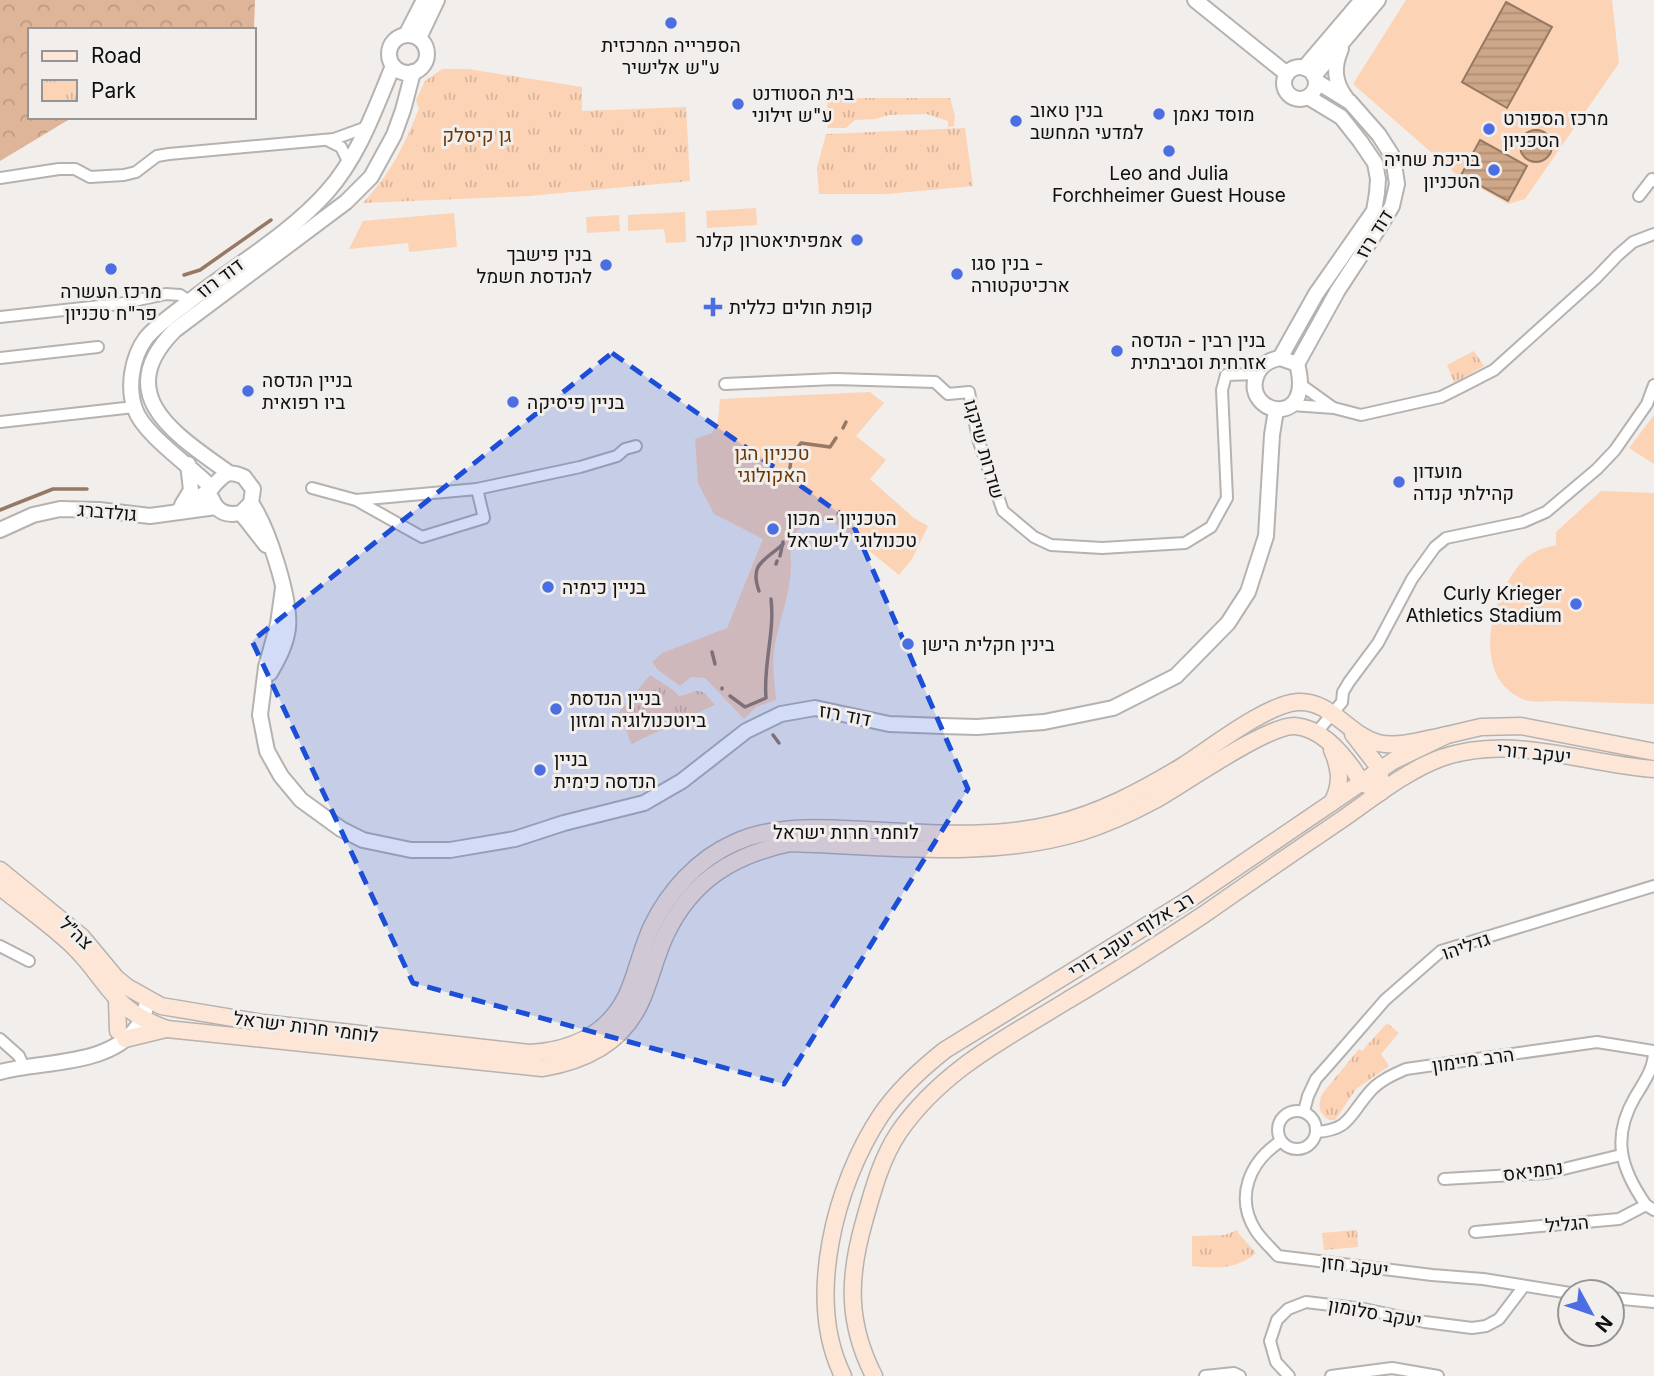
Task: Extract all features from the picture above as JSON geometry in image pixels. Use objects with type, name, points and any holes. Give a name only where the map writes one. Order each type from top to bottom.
[{"type":"main road","name":"לוחמי חרות ישראל","points":[[147,1000],[169,1008],[263,1023],[529,1053],[551,1051],[592,1036],[607,1024],[627,995],[652,927],[664,905],[699,865],[733,843],[772,830],[794,828],[986,833],[1054,824],[1114,804],[1140,791],[1257,719],[1296,702],[1310,703],[1332,714],[1350,730],[1379,743],[1392,744],[1447,734]]},
{"type":"main road","name":"לוחמי חרות ישראל","points":[[138,1016],[167,1029],[515,1067],[542,1068],[567,1064],[608,1044],[622,1031],[638,1008],[666,935],[685,904],[722,867],[741,857],[764,848],[790,843],[982,848],[1058,839],[1137,810],[1275,730],[1292,726],[1323,736]]},
{"type":"main road","name":"רב אלוף יעקב דורי","points":[[843,1376],[834,1352],[825,1293],[837,1214],[865,1141],[883,1113],[922,1068],[945,1050],[1193,897],[1380,769],[1447,734],[1481,727],[1521,726],[1654,752]]},
{"type":"main road","points":[[1323,736],[1353,768],[1361,782],[1381,792],[1380,769],[1350,730]]},
{"type":"main road","points":[[1323,736],[1339,774],[1338,791],[1333,801]]},
{"type":"main road","name":"יעקב דורי","points":[[1381,792],[1439,759],[1495,747],[1526,749],[1654,769]]},
{"type":"main road","name":"רב אלוף יעקב דורי","points":[[874,1376],[861,1349],[854,1321],[853,1274],[877,1174],[898,1133],[925,1100],[954,1071],[1140,957],[1381,792]]},
{"type":"main road","name":"צה״ל","points":[[0,870],[82,937],[116,978],[147,1000]]},
{"type":"main road","name":"צה״ל","points":[[0,887],[70,943],[117,1001],[138,1016]]},
{"type":"main road","points":[[117,1001],[121,1035],[167,1029]]},
{"type":"street","points":[[413,36],[424,0]]},
{"type":"street","points":[[413,36],[425,46],[426,57],[422,66],[412,72],[402,72],[393,66],[389,55],[391,44],[413,36],[437,0]]},
{"type":"street","points":[[1195,0],[1287,74]]},
{"type":"street","points":[[1311,75],[1295,68],[1287,74],[1284,83],[1287,92],[1295,98],[1308,97],[1314,90],[1311,75],[1362,0]]},
{"type":"street","points":[[1311,75],[1378,0]]},
{"type":"street","points":[[1345,38],[1336,60],[1335,77],[1340,90],[1350,102]]},
{"type":"street","name":"דוד רוז","points":[[134,407],[132,378],[140,347],[155,330],[189,301],[297,221],[328,191],[349,163],[393,66]]},
{"type":"street","name":"דוד רוז","points":[[229,473],[179,434],[152,405],[148,376],[151,359],[160,344],[174,330],[346,202],[371,177],[394,135],[412,72]]},
{"type":"street","name":"דוד רוז","points":[[1297,364],[1338,290],[1392,206],[1397,188],[1393,157],[1379,135],[1350,102],[1311,75]]},
{"type":"street","name":"דוד רוז","points":[[1280,358],[1316,294],[1374,211],[1377,193],[1375,163],[1360,141],[1341,117],[1308,97]]},
{"type":"street","points":[[0,178],[75,169],[90,177],[124,175],[136,172],[157,156],[345,137],[367,127]]},
{"type":"street","points":[[320,139],[341,147],[349,163]]},
{"type":"street","points":[[1639,196],[1653,178]]},
{"type":"street","points":[[1292,405],[1334,408],[1361,415],[1441,397],[1483,377],[1509,357],[1633,242],[1654,234]]},
{"type":"street","points":[[0,317],[119,304],[166,294],[180,295],[189,301]]},
{"type":"street","points":[[0,358],[98,347]]},
{"type":"street","points":[[1280,358],[1297,364],[1300,384],[1292,405],[1276,410],[1262,403],[1255,389],[1257,374],[1266,362],[1280,358]]},
{"type":"street","name":"שדרות שיקגו","points":[[725,384],[886,379],[935,382],[948,394],[969,392],[978,439],[1003,511],[1034,537],[1051,545],[1102,548],[1185,543],[1211,527],[1227,498],[1222,390],[1224,381],[1226,375],[1257,374]]},
{"type":"street","points":[[1300,384],[1334,408]]},
{"type":"street","points":[[1323,736],[1332,714],[1342,702],[1343,692],[1391,622],[1412,579],[1436,547],[1446,538],[1523,522],[1546,512],[1597,470],[1615,450],[1647,404],[1654,385]]},
{"type":"street","points":[[0,422],[134,407],[138,418],[152,433],[212,488],[216,507],[227,514],[246,508],[253,495],[250,483],[241,475],[229,473],[218,479],[212,488],[174,514]]},
{"type":"street","name":"דוד רוז","points":[[246,508],[274,558],[283,588],[278,624],[266,667],[260,715],[264,743],[281,776],[301,800],[363,840],[411,850],[450,850],[515,839],[564,823],[645,803],[682,781],[746,731],[780,713],[814,708],[889,724],[977,727],[1055,720],[1113,708],[1176,676],[1227,623],[1248,592],[1266,536],[1276,410]]},
{"type":"street","points":[[356,500],[477,489],[580,467],[617,456],[625,449],[636,446]]},
{"type":"street","points":[[174,514],[186,501],[191,490],[188,464]]},
{"type":"street","points":[[312,488],[356,500],[422,537],[484,519],[477,489]]},
{"type":"street","name":"גולדברג","points":[[0,530],[33,515],[60,509],[150,516],[216,507]]},
{"type":"street","name":"גדליהו","points":[[1304,1111],[1317,1079],[1332,1061],[1385,1000],[1441,951],[1654,886]]},
{"type":"street","points":[[0,946],[29,961]]},
{"type":"street","points":[[0,1072],[23,1065],[74,1060],[94,1055],[121,1035],[138,1016],[147,1000]]},
{"type":"street","points":[[0,1039],[11,1047],[23,1065]]},
{"type":"street","name":"הרב מיימון","points":[[1316,1132],[1333,1131],[1348,1123],[1369,1092],[1386,1078],[1406,1069],[1597,1042],[1654,1051]]},
{"type":"street","points":[[1650,1208],[1635,1189],[1621,1155],[1621,1133],[1627,1111],[1654,1063],[1654,1051]]},
{"type":"street","points":[[1291,1111],[1304,1111],[1314,1120],[1316,1132],[1311,1144],[1300,1149],[1287,1147],[1278,1132],[1280,1119],[1291,1111]]},
{"type":"street","name":"יעקב חזן","points":[[1281,1141],[1269,1149],[1254,1166],[1248,1182],[1247,1198],[1248,1213],[1254,1228],[1278,1256],[1483,1279],[1556,1291]]},
{"type":"street","name":"נחמיאס","points":[[1444,1179],[1547,1173],[1621,1155]]},
{"type":"street","name":"הגליל","points":[[1475,1232],[1619,1219],[1650,1208]]},
{"type":"street","name":"יעקב סלומון","points":[[1289,1376],[1276,1362],[1270,1341],[1277,1320],[1288,1309],[1297,1305],[1306,1302],[1364,1309],[1425,1322],[1472,1328],[1486,1326],[1499,1319],[1524,1286]]},
{"type":"street","points":[[1626,1299],[1654,1302]]},
{"type":"street","points":[[1331,1376],[1392,1368],[1438,1376]]},
{"type":"street","points":[[1205,1376],[1234,1373],[1240,1376]]},
{"type":"highlighted area","points":[[612,353],[852,522],[968,789],[784,1084],[413,983],[252,641]]},
{"type":"green space","points":[[0,0],[255,0],[254,28],[28,28],[28,119],[70,119],[0,161]]},
{"type":"green space","name":"מרכז הספורט הטכניון","points":[[1406,0],[1612,0],[1619,63],[1525,199],[1508,204],[1456,174],[1353,84]]},
{"type":"green space","name":"גן קיסלק","points":[[442,69],[468,69],[582,87],[582,111],[686,107],[690,181],[529,196],[363,203],[382,180],[402,148],[419,109],[416,100],[425,81]]},
{"type":"green space","points":[[827,98],[950,98],[955,116],[954,126],[948,127],[948,121],[927,114],[889,115],[855,120],[846,128],[828,128]]},
{"type":"green space","points":[[965,128],[973,186],[887,194],[819,194],[817,168],[826,134]]},
{"type":"green space","points":[[756,208],[757,225],[707,228],[706,211]]},
{"type":"green space","points":[[685,212],[686,242],[666,243],[664,229],[628,231],[628,215]]},
{"type":"green space","points":[[454,213],[457,247],[409,252],[408,243],[349,249],[363,221]]},
{"type":"green space","points":[[619,215],[620,231],[587,233],[586,217]]},
{"type":"green space","points":[[1474,351],[1484,366],[1454,383],[1447,365]]},
{"type":"green space","name":"טכניון הגן האקולוגי","points":[[870,392],[884,403],[856,436],[886,460],[870,479],[914,518],[928,526],[912,559],[899,575],[835,523],[814,521],[796,532],[790,544],[790,578],[774,651],[776,700],[756,707],[744,719],[705,678],[691,677],[680,686],[658,670],[652,662],[662,653],[727,628],[763,539],[714,514],[698,483],[695,439],[712,433],[718,421],[720,399]]},
{"type":"green space","points":[[1654,415],[1654,464],[1629,448]]},
{"type":"green space","name":"Curly Krieger Athletics Stadium","points":[[1601,491],[1654,493],[1654,704],[1525,700],[1507,689],[1496,674],[1491,655],[1491,635],[1502,594],[1523,561],[1534,552],[1556,545],[1556,532]]},
{"type":"green space","points":[[650,675],[679,696],[701,691],[715,705],[631,744],[617,715]]},
{"type":"green space","points":[[1387,1023],[1399,1033],[1381,1054],[1389,1066],[1356,1089],[1335,1120],[1329,1120],[1320,1108],[1322,1094],[1359,1049],[1362,1051]]},
{"type":"green space","points":[[1237,1230],[1256,1253],[1249,1259],[1218,1267],[1192,1266],[1192,1236],[1225,1235]]},
{"type":"green space","points":[[1357,1230],[1358,1247],[1324,1250],[1322,1233]]},
{"type":"shaded area","points":[[1506,2],[1552,27],[1507,108],[1462,82]]},
{"type":"shaded area","points":[[1536,130],[1547,135],[1552,146],[1547,157],[1536,162],[1525,157],[1520,146],[1525,135]]},
{"type":"shaded area","name":"בריכת שחיה הטכניון","points":[[1480,140],[1527,166],[1508,201],[1461,175]]},
{"type":"waterway","points":[[184,275],[200,270],[271,220]]},
{"type":"waterway","points":[[843,428],[846,422]]},
{"type":"waterway","points":[[797,448],[801,443],[830,447],[836,438]]},
{"type":"waterway","points":[[788,482],[791,460]]},
{"type":"waterway","points":[[0,510],[53,489],[87,489]]},
{"type":"waterway","points":[[780,556],[783,542]]},
{"type":"waterway","points":[[759,591],[756,582],[757,568],[783,544]]},
{"type":"waterway","points":[[730,696],[745,707],[766,698],[771,599]]},
{"type":"waterway","points":[[712,652],[715,664]]},
{"type":"waterway","points":[[773,735],[779,743]]},
{"type":"place","name":"הספרייה המרכזית ע\"ש אלישיר","points":[[671,23]]},
{"type":"place","name":"בית הסטודנט ע\"ש זילוני","points":[[738,104]]},
{"type":"place","name":"מוסד נאמן","points":[[1159,114]]},
{"type":"place","name":"בנין טאוב למדעי המחשב","points":[[1016,121]]},
{"type":"place","name":"מרכז הספורט הטכניון","points":[[1489,129]]},
{"type":"place","name":"Leo and Julia Forchheimer Guest House","points":[[1169,151]]},
{"type":"place","name":"בריכת שחיה הטכניון","points":[[1494,170]]},
{"type":"place","name":"אמפיתיאטרון קלנר","points":[[857,240]]},
{"type":"place","name":"בנין פישבך להנדסת חשמל","points":[[606,265]]},
{"type":"place","name":"מרכז העשרה פר\"ח טכניון","points":[[111,269]]},
{"type":"place","name":"בנין סגו - ארכיטקטורה","points":[[957,274]]},
{"type":"place","name":"קופת חולים כללית","points":[[713,307]]},
{"type":"place","name":"בנין רבין - הנדסה אזרחית וסביבתית","points":[[1117,351]]},
{"type":"place","name":"בניין הנדסה ביו רפואית","points":[[248,391]]},
{"type":"place","name":"בניין פיסיקה","points":[[513,402]]},
{"type":"place","name":"מועדון קהילתי קנדה","points":[[1399,482]]},
{"type":"place","name":"הטכניון - מכון טכנולוגי לישראל","points":[[773,529]]},
{"type":"place","name":"בניין כימיה","points":[[548,587]]},
{"type":"place","name":"Curly Krieger Athletics Stadium","points":[[1576,604]]},
{"type":"place","name":"בינין חקלית הישן","points":[[908,644]]},
{"type":"place","name":"בניין הנדסת ביוטכנולוגיה ומזון","points":[[556,709]]},
{"type":"place","name":"בניין הנדסה כימית","points":[[540,770]]}]
